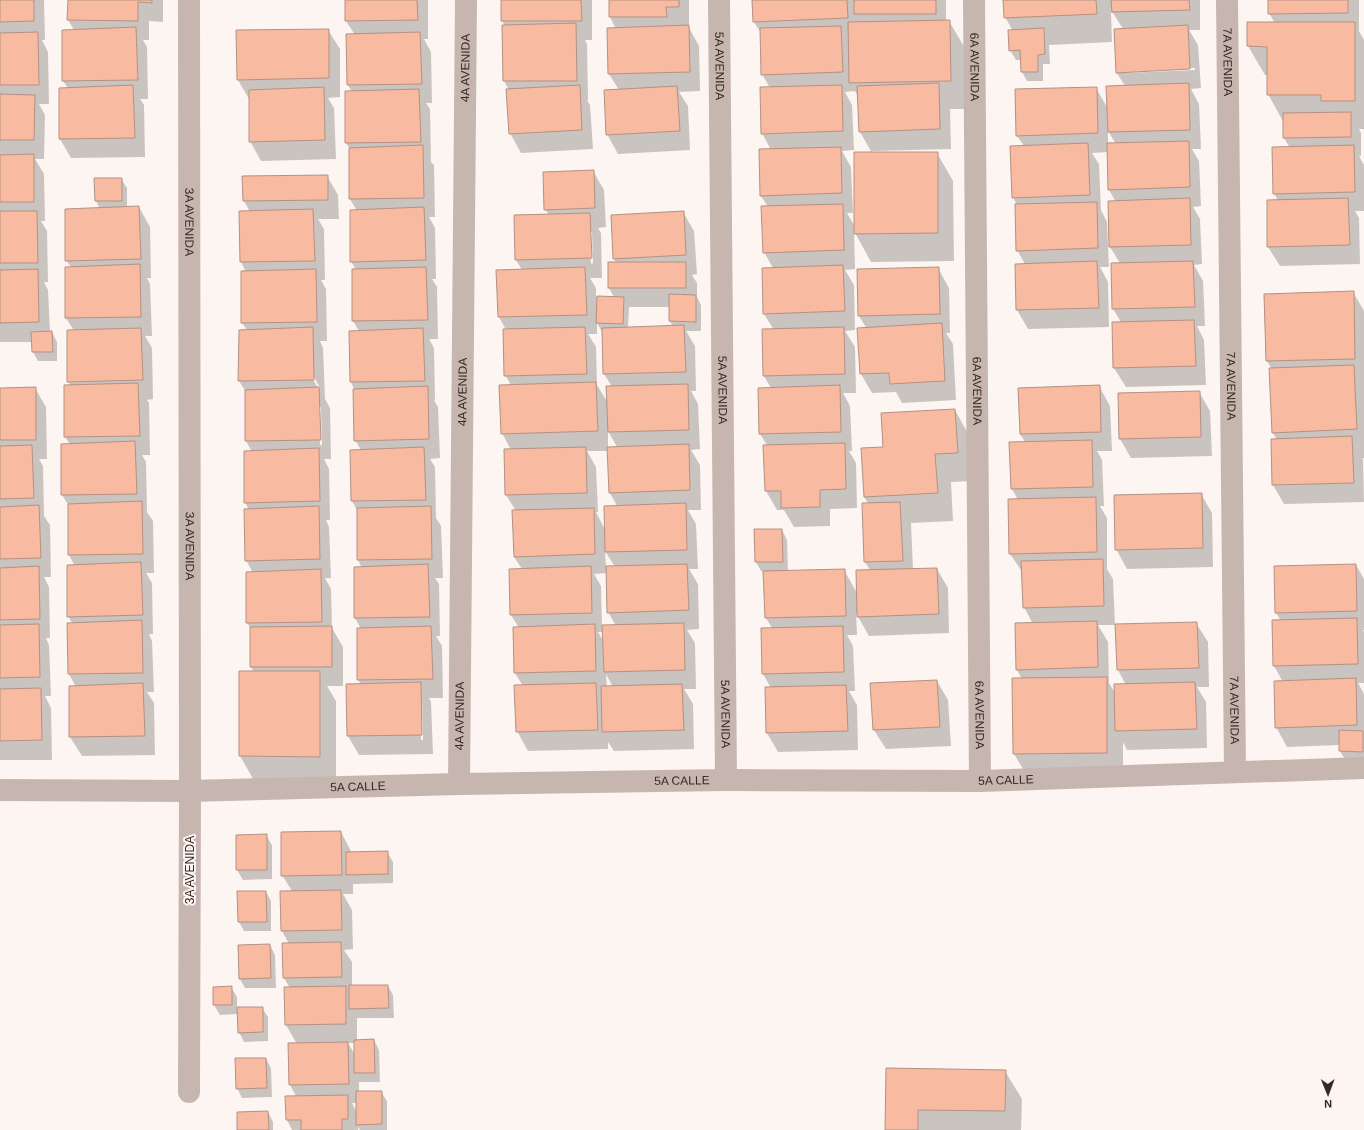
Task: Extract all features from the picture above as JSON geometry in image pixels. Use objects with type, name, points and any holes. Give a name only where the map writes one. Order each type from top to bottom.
[{"type":"street","name":"3A AVENIDA","points":[[189,0],[189,1092]]},
{"type":"street","name":"4A AVENIDA","points":[[459,784],[466,0]]},
{"type":"street","name":"5A AVENIDA","points":[[719,0],[726,780]]},
{"type":"street","name":"6A AVENIDA","points":[[974,0],[980,781]]},
{"type":"street","name":"7A AVENIDA","points":[[1228,0],[1235,772]]},
{"type":"street","name":"5A CALLE","points":[[0,790],[190,791],[459,784],[726,780],[980,781],[1364,768]]},
{"type":"building","points":[[0,0],[34,0],[34,21],[0,22]]},
{"type":"building","points":[[68,0],[152,0],[152,3],[138,2],[138,21],[67,20]]},
{"type":"building","points":[[345,0],[417,0],[418,20],[345,21]]},
{"type":"building","points":[[501,0],[581,0],[582,21],[501,21]]},
{"type":"building","points":[[609,0],[679,0],[679,7],[666,7],[667,17],[609,17]]},
{"type":"building","points":[[752,0],[847,0],[848,18],[753,22]]},
{"type":"building","points":[[854,0],[936,0],[936,14],[854,14]]},
{"type":"building","points":[[1003,0],[1096,0],[1097,14],[1004,18]]},
{"type":"building","points":[[1111,0],[1189,0],[1190,10],[1112,12]]},
{"type":"building","points":[[1268,0],[1348,0],[1348,13],[1268,14]]},
{"type":"building","points":[[950,20],[951,81],[849,83],[848,22]]},
{"type":"building","points":[[1247,22],[1355,22],[1355,101],[1321,101],[1321,95],[1267,95],[1267,47],[1247,46]]},
{"type":"building","points":[[576,23],[577,81],[503,81],[502,25]]},
{"type":"building","points":[[689,25],[690,72],[608,74],[607,28]]},
{"type":"building","points":[[1188,25],[1190,69],[1116,73],[1114,29]]},
{"type":"building","points":[[841,26],[843,72],[761,75],[760,28]]},
{"type":"building","points":[[136,27],[138,80],[62,81],[62,30]]},
{"type":"building","points":[[1044,28],[1045,54],[1038,55],[1038,72],[1021,72],[1020,50],[1009,51],[1008,30]]},
{"type":"building","points":[[329,29],[329,78],[237,80],[236,30]]},
{"type":"building","points":[[38,32],[39,85],[0,85],[0,33]]},
{"type":"building","points":[[420,32],[422,84],[347,85],[346,34]]},
{"type":"building","points":[[939,83],[940,129],[859,132],[857,86]]},
{"type":"building","points":[[1189,83],[1190,130],[1108,132],[1106,86]]},
{"type":"building","points":[[133,85],[135,138],[59,139],[59,88]]},
{"type":"building","points":[[580,85],[582,130],[509,134],[506,89]]},
{"type":"building","points":[[842,85],[843,131],[761,134],[760,87]]},
{"type":"building","points":[[677,86],[680,131],[606,135],[604,90]]},
{"type":"building","points":[[324,87],[325,140],[249,142],[249,90]]},
{"type":"building","points":[[1097,87],[1098,133],[1016,136],[1015,89]]},
{"type":"building","points":[[419,89],[421,142],[345,143],[345,91]]},
{"type":"building","points":[[0,94],[35,95],[34,140],[0,140]]},
{"type":"building","points":[[1351,112],[1351,137],[1283,138],[1283,113]]},
{"type":"building","points":[[1189,141],[1190,187],[1108,190],[1107,143]]},
{"type":"building","points":[[1088,143],[1090,195],[1012,198],[1010,146]]},
{"type":"building","points":[[423,145],[424,198],[349,199],[349,148]]},
{"type":"building","points":[[1354,145],[1355,192],[1273,194],[1272,147]]},
{"type":"building","points":[[841,147],[842,193],[760,196],[759,149]]},
{"type":"building","points":[[854,152],[938,152],[938,233],[854,234]]},
{"type":"building","points":[[34,154],[34,202],[0,202],[0,155]]},
{"type":"building","points":[[594,170],[595,208],[544,210],[543,172]]},
{"type":"building","points":[[328,175],[328,200],[243,201],[242,176]]},
{"type":"building","points":[[94,178],[122,178],[122,201],[95,201]]},
{"type":"building","points":[[1190,198],[1191,245],[1109,247],[1108,201]]},
{"type":"building","points":[[1348,198],[1350,245],[1267,247],[1267,200]]},
{"type":"building","points":[[1097,202],[1098,248],[1016,251],[1015,204]]},
{"type":"building","points":[[843,204],[844,250],[763,253],[761,206]]},
{"type":"building","points":[[139,206],[141,259],[65,261],[65,209]]},
{"type":"building","points":[[424,207],[426,260],[350,262],[350,210]]},
{"type":"building","points":[[313,209],[315,261],[240,262],[239,211]]},
{"type":"building","points":[[0,211],[37,211],[38,263],[0,263]]},
{"type":"building","points":[[684,211],[686,255],[613,259],[611,215]]},
{"type":"building","points":[[590,213],[592,258],[515,260],[514,215]]},
{"type":"building","points":[[1097,261],[1099,308],[1016,310],[1015,264]]},
{"type":"building","points":[[1193,261],[1195,307],[1112,309],[1111,263]]},
{"type":"building","points":[[608,262],[686,262],[686,288],[608,288]]},
{"type":"building","points":[[140,264],[141,317],[65,318],[65,267]]},
{"type":"building","points":[[843,265],[845,311],[763,314],[762,268]]},
{"type":"building","points":[[426,267],[428,320],[352,321],[352,269]]},
{"type":"building","points":[[585,267],[587,315],[498,317],[496,270]]},
{"type":"building","points":[[939,267],[940,314],[858,316],[857,269]]},
{"type":"building","points":[[38,269],[39,322],[0,323],[0,270]]},
{"type":"building","points":[[316,269],[317,322],[241,323],[241,271]]},
{"type":"building","points":[[1354,291],[1355,359],[1266,361],[1264,294]]},
{"type":"building","points":[[669,294],[696,295],[696,322],[669,321]]},
{"type":"building","points":[[597,296],[624,297],[623,324],[596,323]]},
{"type":"building","points":[[1194,320],[1196,366],[1113,368],[1112,322]]},
{"type":"building","points":[[942,323],[945,381],[890,384],[889,373],[860,374],[857,328]]},
{"type":"building","points":[[684,325],[686,372],[603,374],[602,328]]},
{"type":"building","points":[[313,327],[314,380],[238,381],[239,330]]},
{"type":"building","points":[[585,327],[587,374],[504,376],[503,329]]},
{"type":"building","points":[[844,327],[845,374],[763,376],[762,329]]},
{"type":"building","points":[[141,328],[143,380],[67,382],[67,330]]},
{"type":"building","points":[[423,328],[425,381],[350,382],[349,331]]},
{"type":"building","points":[[52,331],[53,352],[32,352],[31,332]]},
{"type":"building","points":[[1354,365],[1357,429],[1272,433],[1269,368]]},
{"type":"building","points":[[596,382],[598,431],[501,434],[499,385]]},
{"type":"building","points":[[138,383],[140,436],[64,437],[64,385]]},
{"type":"building","points":[[688,384],[689,430],[608,432],[606,386]]},
{"type":"building","points":[[840,385],[841,432],[759,434],[758,388]]},
{"type":"building","points":[[1100,385],[1101,432],[1020,434],[1018,388]]},
{"type":"building","points":[[428,386],[429,439],[354,441],[353,389]]},
{"type":"building","points":[[36,387],[36,440],[0,440],[0,388]]},
{"type":"building","points":[[319,387],[321,440],[245,441],[245,390]]},
{"type":"building","points":[[1200,391],[1201,437],[1119,439],[1118,393]]},
{"type":"building","points":[[955,409],[958,453],[935,454],[938,493],[864,497],[861,448],[883,447],[881,413]]},
{"type":"building","points":[[1352,436],[1354,483],[1272,485],[1271,439]]},
{"type":"building","points":[[1092,440],[1093,487],[1011,489],[1009,442]]},
{"type":"building","points":[[135,441],[137,494],[61,495],[61,444]]},
{"type":"building","points":[[845,443],[846,489],[820,490],[820,507],[781,508],[781,491],[765,491],[763,445]]},
{"type":"building","points":[[689,444],[690,490],[609,493],[607,447]]},
{"type":"building","points":[[32,445],[34,498],[0,499],[0,446]]},
{"type":"building","points":[[424,447],[426,500],[351,501],[350,450]]},
{"type":"building","points":[[586,447],[587,493],[505,495],[504,449]]},
{"type":"building","points":[[319,448],[320,501],[244,503],[244,451]]},
{"type":"building","points":[[1202,493],[1203,548],[1115,550],[1114,495]]},
{"type":"building","points":[[1096,497],[1097,552],[1009,554],[1008,499]]},
{"type":"building","points":[[142,501],[143,554],[68,555],[68,504]]},
{"type":"building","points":[[900,502],[903,561],[864,562],[862,503]]},
{"type":"building","points":[[686,503],[687,550],[605,552],[604,506]]},
{"type":"building","points":[[39,505],[41,558],[0,559],[0,507]]},
{"type":"building","points":[[319,506],[320,559],[245,561],[244,509]]},
{"type":"building","points":[[431,506],[432,559],[357,560],[357,508]]},
{"type":"building","points":[[594,508],[595,554],[514,557],[512,510]]},
{"type":"building","points":[[754,529],[782,529],[783,562],[755,562]]},
{"type":"building","points":[[1103,559],[1104,606],[1023,608],[1021,561]]},
{"type":"building","points":[[141,562],[143,615],[67,617],[67,565]]},
{"type":"building","points":[[428,564],[430,617],[354,618],[354,567]]},
{"type":"building","points":[[687,564],[689,610],[607,613],[606,566]]},
{"type":"building","points":[[1356,564],[1357,611],[1275,613],[1274,566]]},
{"type":"building","points":[[39,566],[40,619],[0,620],[0,568]]},
{"type":"building","points":[[591,566],[592,613],[510,615],[509,569]]},
{"type":"building","points":[[937,568],[939,614],[857,617],[856,570]]},
{"type":"building","points":[[321,569],[322,622],[246,623],[246,572]]},
{"type":"building","points":[[845,569],[846,616],[765,618],[763,571]]},
{"type":"building","points":[[1357,618],[1358,664],[1273,666],[1272,620]]},
{"type":"building","points":[[142,620],[143,673],[68,674],[67,623]]},
{"type":"building","points":[[1097,621],[1098,667],[1016,670],[1015,623]]},
{"type":"building","points":[[1197,622],[1199,668],[1117,670],[1115,624]]},
{"type":"building","points":[[684,623],[685,670],[604,672],[602,625]]},
{"type":"building","points":[[39,624],[40,677],[0,678],[0,625]]},
{"type":"building","points":[[595,624],[596,671],[514,673],[513,627]]},
{"type":"building","points":[[332,626],[332,667],[250,667],[250,627]]},
{"type":"building","points":[[431,626],[433,679],[357,680],[357,628]]},
{"type":"building","points":[[843,626],[844,672],[762,674],[761,628]]},
{"type":"building","points":[[239,671],[320,671],[320,757],[239,756]]},
{"type":"building","points":[[1107,677],[1107,753],[1013,754],[1012,678]]},
{"type":"building","points":[[1356,678],[1357,725],[1275,728],[1274,681]]},
{"type":"building","points":[[937,680],[940,727],[873,730],[870,683]]},
{"type":"building","points":[[421,682],[422,735],[347,736],[346,684]]},
{"type":"building","points":[[1195,682],[1197,729],[1115,731],[1114,684]]},
{"type":"building","points":[[143,683],[145,736],[69,737],[69,686]]},
{"type":"building","points":[[596,683],[598,730],[516,732],[514,685]]},
{"type":"building","points":[[682,684],[684,730],[602,732],[601,686]]},
{"type":"building","points":[[846,685],[848,731],[766,733],[765,687]]},
{"type":"building","points":[[41,688],[42,740],[0,741],[0,689]]},
{"type":"building","points":[[1339,730],[1363,731],[1363,752],[1339,751]]},
{"type":"building","points":[[341,831],[342,875],[281,876],[281,832]]},
{"type":"building","points":[[267,834],[267,870],[236,870],[236,835]]},
{"type":"building","points":[[388,851],[388,874],[346,875],[346,852]]},
{"type":"building","points":[[341,890],[342,930],[281,931],[280,891]]},
{"type":"building","points":[[237,891],[266,891],[267,922],[238,922]]},
{"type":"building","points":[[341,942],[342,977],[283,978],[282,943]]},
{"type":"building","points":[[270,944],[271,978],[239,979],[238,945]]},
{"type":"building","points":[[349,985],[388,985],[389,1008],[349,1009]]},
{"type":"building","points":[[232,986],[232,1005],[213,1005],[213,987]]},
{"type":"building","points":[[346,986],[346,1024],[285,1025],[284,987]]},
{"type":"building","points":[[237,1007],[263,1007],[263,1032],[238,1033]]},
{"type":"building","points":[[374,1039],[375,1073],[354,1073],[354,1040]]},
{"type":"building","points":[[348,1042],[349,1084],[289,1085],[288,1043]]},
{"type":"building","points":[[235,1058],[266,1058],[267,1088],[236,1089]]},
{"type":"building","points":[[886,1068],[1006,1070],[1005,1111],[918,1110],[918,1130],[885,1130]]},
{"type":"building","points":[[356,1091],[382,1091],[382,1124],[356,1125]]},
{"type":"building","points":[[348,1095],[348,1119],[342,1119],[342,1130],[301,1130],[301,1120],[286,1120],[285,1096]]},
{"type":"building","points":[[268,1111],[269,1130],[237,1130],[237,1112]]}]
